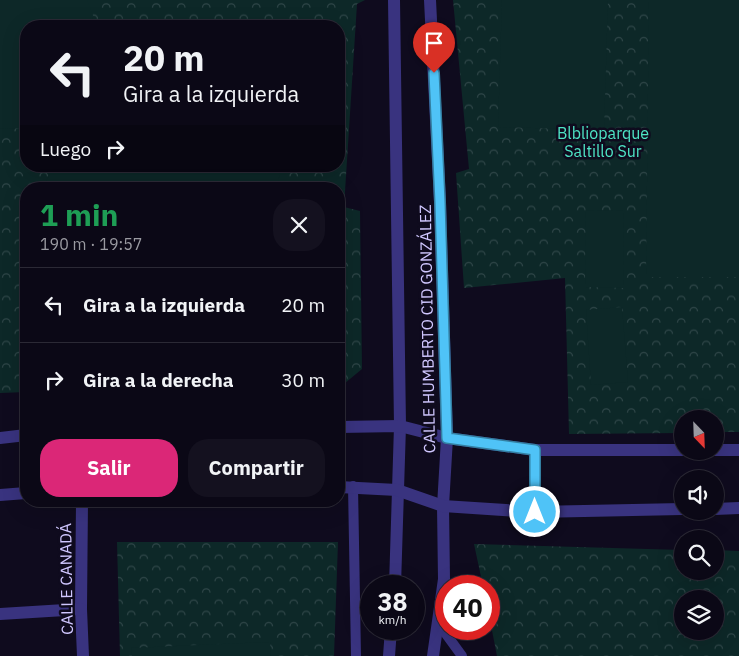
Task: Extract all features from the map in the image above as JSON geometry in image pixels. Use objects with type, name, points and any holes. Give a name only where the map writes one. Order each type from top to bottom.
[{"type":"street","name":"CALLE HUMBERTO CID GONZÁLEZ","points":[[394,0],[400,426],[394,575]]},
{"type":"street","name":"CALLE HUMBERTO CID GONZÁLEZ","points":[[430,0],[440,202],[447,438],[443,506],[444,575]]},
{"type":"street","points":[[345,426],[400,426],[447,438],[535,450],[674,450]]},
{"type":"street","points":[[0,438],[20,436]]},
{"type":"street","points":[[535,450],[535,512]]},
{"type":"street","points":[[724,450],[739,450]]},
{"type":"street","points":[[345,486],[397,490],[443,506],[535,512],[674,509]]},
{"type":"street","points":[[0,495],[20,493]]},
{"type":"street","name":"CALLE CANADÁ","points":[[82,507],[81,610],[84,656]]},
{"type":"street","points":[[724,508],[739,508]]},
{"type":"street","points":[[0,614],[81,610]]},
{"type":"street","points":[[390,656],[391,640]]},
{"type":"street","name":"CALLE HUMBERTO CID GONZÁLEZ","points":[[433,656],[435,640]]},
{"type":"lane","points":[[353,486],[356,656]]},
{"type":"lane","points":[[450,640],[462,656]]},
{"type":"green space","points":[[0,0],[365,0],[357,4],[345,191],[345,182],[20,182],[20,392],[0,393]]},
{"type":"green space","points":[[0,0],[87,0],[93,15],[92,20],[20,20],[20,128],[0,129]]},
{"type":"green space","name":"Blblioparque Saltillo Sur","points":[[453,0],[739,0],[739,432],[724,432],[724,410],[674,410],[674,433],[569,434],[565,278],[464,288],[456,173],[469,169]]},
{"type":"green space","points":[[502,0],[608,0],[604,130],[498,127]]},
{"type":"green space","points":[[649,0],[739,0],[739,277],[646,277]]},
{"type":"green space","points":[[50,172],[279,172],[279,182],[46,182]]},
{"type":"green space","points":[[345,207],[360,211],[362,369],[345,383]]},
{"type":"green space","points":[[586,210],[624,211],[623,288],[585,287]]},
{"type":"green space","points":[[622,307],[628,382],[591,385],[586,310]]},
{"type":"green space","points":[[117,542],[338,542],[334,656],[120,656]]},
{"type":"green space","points":[[474,544],[674,550],[674,580],[724,580],[724,550],[739,551],[739,656],[497,656],[494,640],[500,640],[500,575],[481,575]]},
{"type":"green space","points":[[270,642],[271,656],[132,656],[131,648]]},
{"type":"route","points":[[434,73],[447,438],[535,450],[535,512]]}]
